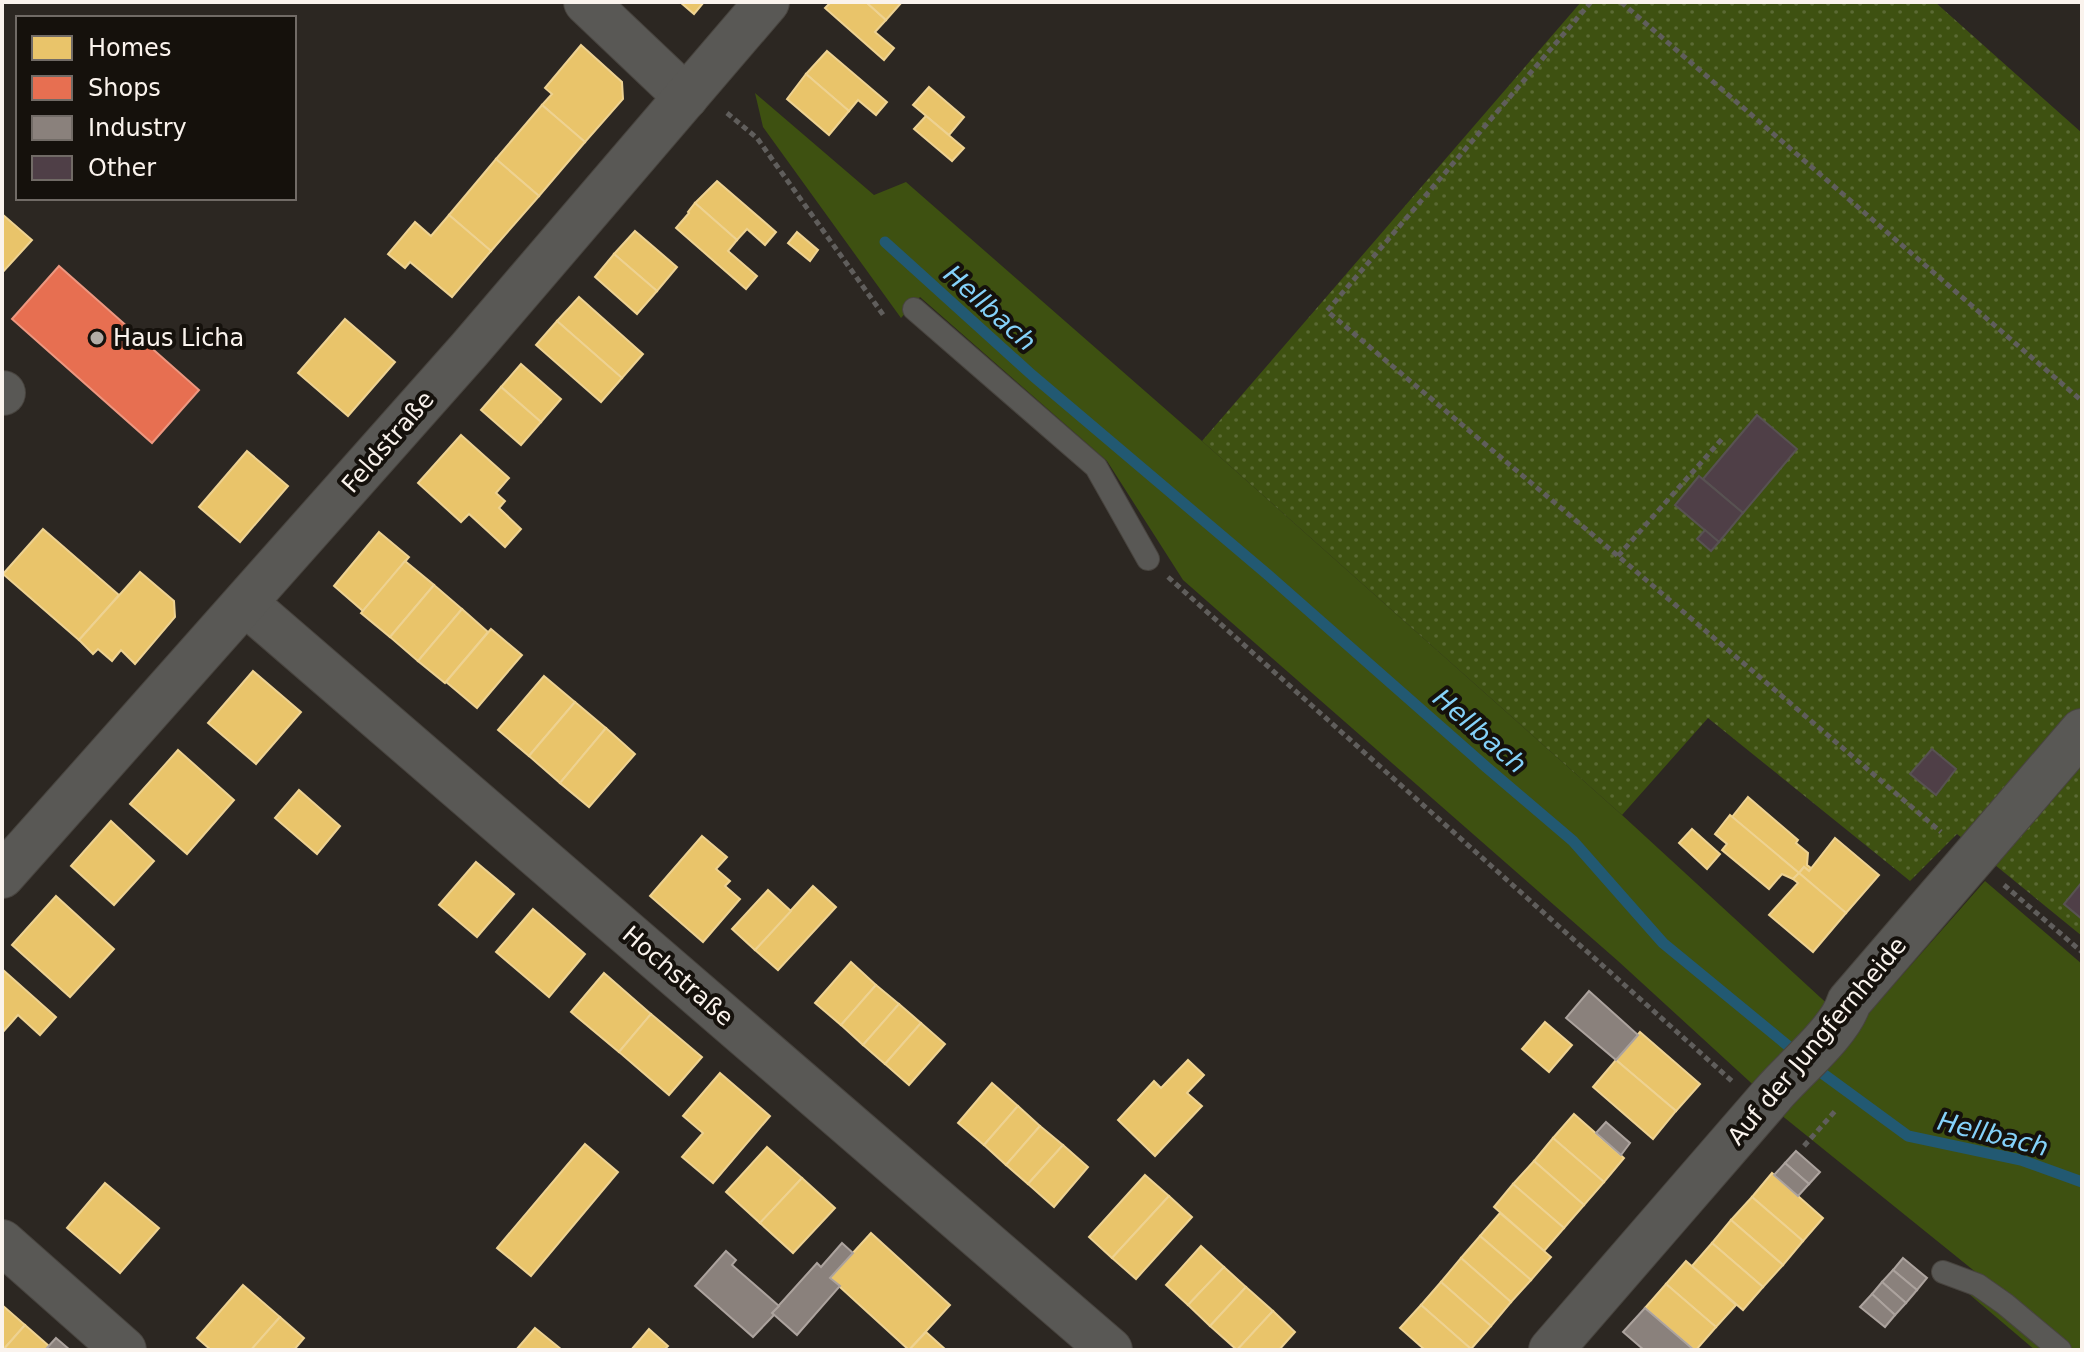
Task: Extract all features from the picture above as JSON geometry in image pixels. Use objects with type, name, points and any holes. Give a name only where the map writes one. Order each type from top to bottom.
[{"type":"street","points":[[586,2],[691,91]]},
{"type":"street","name":"Feldstraße","points":[[2,876],[459,361],[767,2]]},
{"type":"street","name":"Hochstraße","points":[[245,603],[1098,1346]]},
{"type":"street","name":"Auf der Jungfernheide","points":[[1551,1350],[1834,1028],[1845,1015],[1849,1002],[2082,731]]},
{"type":"street","points":[[2,1242],[124,1350]]},
{"type":"lane","points":[[914,309],[1096,467],[1148,559]]},
{"type":"lane","points":[[1943,1272],[1978,1285],[2060,1350]]},
{"type":"path","points":[[1591,2],[1327,311],[2082,952]]},
{"type":"path","points":[[1621,2],[2082,401]]},
{"type":"path","points":[[691,91],[757,138],[885,317]]},
{"type":"path","points":[[1618,556],[1722,439]]},
{"type":"path","points":[[1148,559],[1722,1070],[1770,1098]]},
{"type":"path","points":[[1804,1146],[1836,1110]]},
{"type":"green space","points":[[1581,2],[1935,2],[2082,133],[2082,936],[1957,834],[1910,881],[1708,718],[1622,815],[1202,441]]},
{"type":"green space","points":[[755,93],[874,195],[906,182],[1622,815],[1834,1010],[1761,1092],[1618,961],[1183,580],[1107,461],[920,297],[901,318],[763,127]]},
{"type":"green space","points":[[1985,881],[2082,964],[2082,1350],[2035,1350],[1969,1294],[1983,1278],[1775,1110],[1867,1015]]},
{"type":"building: Homes","points":[[680,2],[704,2],[694,14]]},
{"type":"building: Homes","points":[[831,2],[866,2],[886,20],[875,32],[894,48],[884,60],[825,8]]},
{"type":"building: Homes","points":[[866,2],[902,2],[886,20]]},
{"type":"building: Homes","points":[[581,45],[622,82],[623,99],[585,142],[542,105],[552,94],[545,88]]},
{"type":"building: Homes","points":[[827,51],[887,102],[876,115],[858,100],[849,111],[806,74]]},
{"type":"building: Homes","points":[[806,74],[849,111],[829,135],[787,99]]},
{"type":"building: Homes","points":[[929,87],[964,117],[949,135],[913,105]]},
{"type":"building: Homes","points":[[542,105],[585,142],[539,196],[496,159]]},
{"type":"building: Homes","points":[[926,116],[964,148],[952,161],[914,129]]},
{"type":"building: Homes","points":[[496,159],[539,196],[491,251],[449,215]]},
{"type":"building: Homes","points":[[717,181],[776,232],[765,245],[747,229],[737,240],[695,203]]},
{"type":"building: Homes","points":[[695,203],[737,240],[728,251],[757,276],[746,289],[676,228]]},
{"type":"building: Homes","points":[[2,214],[32,240],[2,273]]},
{"type":"building: Homes","points":[[449,215],[491,251],[452,297],[410,262],[405,268],[388,254],[415,222],[431,236]]},
{"type":"building: Homes","points":[[635,231],[677,267],[657,291],[614,254]]},
{"type":"building: Homes","points":[[797,232],[818,250],[810,261],[788,243]]},
{"type":"building: Homes","points":[[614,254],[657,291],[637,314],[595,277]]},
{"type":"building: Homes","points":[[579,297],[643,354],[622,378],[557,321]]},
{"type":"building: Homes","points":[[345,319],[395,362],[348,416],[298,373]]},
{"type":"building: Homes","points":[[557,321],[622,378],[601,402],[536,345]]},
{"type":"building: Homes","points":[[521,364],[561,399],[541,422],[501,387]]},
{"type":"building: Homes","points":[[501,387],[541,422],[521,445],[481,410]]},
{"type":"building: Homes","points":[[461,435],[509,478],[496,493],[505,501],[499,508],[521,529],[505,547],[469,514],[461,522],[418,483]]},
{"type":"building: Homes","points":[[247,451],[288,486],[240,542],[199,507]]},
{"type":"building: Homes","points":[[43,529],[119,595],[79,640],[3,574]]},
{"type":"building: Homes","points":[[379,532],[409,557],[363,611],[334,586]]},
{"type":"building: Homes","points":[[405,561],[434,585],[390,637],[361,613]]},
{"type":"building: Homes","points":[[140,572],[174,601],[175,617],[135,664],[121,650],[112,661],[98,649],[93,654],[79,640]]},
{"type":"building: Homes","points":[[434,585],[462,609],[418,661],[390,637]]},
{"type":"building: Homes","points":[[462,609],[488,632],[445,683],[418,661]]},
{"type":"building: Homes","points":[[491,629],[522,655],[477,708],[446,682]]},
{"type":"building: Homes","points":[[253,671],[301,712],[256,764],[208,723]]},
{"type":"building: Homes","points":[[544,676],[575,702],[529,756],[498,730]]},
{"type":"building: Homes","points":[[575,702],[606,728],[560,783],[529,756]]},
{"type":"building: Homes","points":[[606,728],[635,754],[589,807],[560,783]]},
{"type":"building: Homes","points":[[178,750],[234,800],[187,854],[130,804]]},
{"type":"building: Homes","points":[[299,790],[340,826],[317,854],[275,818]]},
{"type":"building: Homes","points":[[1748,797],[1798,840],[1796,843],[1808,853],[1809,871],[1804,867],[1799,873],[1732,817]]},
{"type":"building: Homes","points":[[1730,815],[1799,873],[1793,879],[1782,874],[1769,889],[1722,850],[1727,844],[1715,834]]},
{"type":"building: Homes","points":[[111,821],[154,861],[114,905],[71,866]]},
{"type":"building: Homes","points":[[1692,829],[1720,854],[1707,869],[1679,843]]},
{"type":"building: Homes","points":[[702,836],[727,857],[716,869],[730,881],[725,886],[740,899],[703,942],[650,896]]},
{"type":"building: Homes","points":[[1835,838],[1879,875],[1846,913],[1799,873],[1804,867],[1809,871]]},
{"type":"building: Homes","points":[[476,862],[514,894],[477,937],[439,905]]},
{"type":"building: Homes","points":[[1799,873],[1846,913],[1813,952],[1769,915],[1798,883],[1793,879]]},
{"type":"building: Homes","points":[[813,886],[836,907],[778,970],[755,950]]},
{"type":"building: Homes","points":[[768,890],[791,911],[755,950],[732,929]]},
{"type":"building: Homes","points":[[56,896],[114,949],[70,997],[12,945]]},
{"type":"building: Homes","points":[[533,909],[585,954],[549,997],[496,952]]},
{"type":"building: Homes","points":[[851,962],[876,985],[841,1025],[815,1003]]},
{"type":"building: Homes","points":[[2,969],[56,1017],[40,1035],[18,1015],[2,1033]]},
{"type":"building: Homes","points":[[604,973],[651,1014],[619,1052],[571,1012]]},
{"type":"building: Homes","points":[[876,985],[899,1004],[863,1045],[841,1025]]},
{"type":"building: Homes","points":[[899,1004],[921,1023],[885,1064],[863,1045]]},
{"type":"building: Homes","points":[[651,1014],[702,1057],[669,1095],[619,1052]]},
{"type":"building: Homes","points":[[1545,1022],[1572,1045],[1549,1072],[1522,1049]]},
{"type":"building: Homes","points":[[921,1023],[945,1044],[909,1085],[885,1064]]},
{"type":"building: Homes","points":[[1640,1032],[1700,1084],[1676,1111],[1616,1060]]},
{"type":"building: Homes","points":[[1188,1060],[1204,1075],[1187,1093],[1202,1106],[1155,1156],[1118,1120],[1154,1081],[1161,1088]]},
{"type":"building: Homes","points":[[1616,1060],[1676,1111],[1653,1139],[1593,1087]]},
{"type":"building: Homes","points":[[720,1073],[770,1116],[713,1183],[682,1157],[703,1133],[683,1116]]},
{"type":"building: Homes","points":[[992,1083],[1018,1106],[984,1145],[958,1123]]},
{"type":"building: Homes","points":[[1018,1106],[1040,1126],[1006,1165],[984,1145]]},
{"type":"building: Homes","points":[[1574,1114],[1624,1158],[1604,1182],[1553,1138]]},
{"type":"building: Homes","points":[[1040,1126],[1063,1145],[1028,1184],[1006,1165]]},
{"type":"building: Homes","points":[[1553,1138],[1604,1182],[1584,1205],[1534,1161]]},
{"type":"building: Homes","points":[[585,1144],[618,1172],[531,1276],[497,1248]]},
{"type":"building: Homes","points":[[1063,1145],[1088,1167],[1054,1207],[1028,1184]]},
{"type":"building: Homes","points":[[767,1147],[802,1178],[760,1223],[726,1192]]},
{"type":"building: Homes","points":[[1534,1161],[1584,1205],[1564,1228],[1513,1184]]},
{"type":"building: Homes","points":[[1772,1173],[1823,1218],[1803,1241],[1752,1197]]},
{"type":"building: Homes","points":[[1145,1175],[1169,1196],[1112,1258],[1089,1237]]},
{"type":"building: Homes","points":[[802,1178],[835,1208],[793,1253],[760,1223]]},
{"type":"building: Homes","points":[[105,1183],[159,1228],[120,1273],[67,1228]]},
{"type":"building: Homes","points":[[1513,1184],[1564,1228],[1544,1251],[1494,1207]]},
{"type":"building: Homes","points":[[1169,1196],[1192,1217],[1136,1279],[1112,1258]]},
{"type":"building: Homes","points":[[1752,1197],[1803,1241],[1783,1265],[1731,1220]]},
{"type":"building: Homes","points":[[1500,1213],[1551,1257],[1531,1280],[1480,1236]]},
{"type":"building: Homes","points":[[1731,1220],[1783,1265],[1763,1287],[1712,1243]]},
{"type":"building: Homes","points":[[871,1233],[950,1305],[909,1350],[830,1278]]},
{"type":"building: Homes","points":[[1480,1236],[1531,1280],[1511,1302],[1461,1258]]},
{"type":"building: Homes","points":[[1712,1243],[1763,1287],[1743,1310],[1692,1266]]},
{"type":"building: Homes","points":[[1201,1246],[1224,1267],[1188,1305],[1166,1285]]},
{"type":"building: Homes","points":[[1461,1258],[1511,1302],[1491,1326],[1441,1282]]},
{"type":"building: Homes","points":[[1686,1261],[1736,1305],[1716,1327],[1666,1284]]},
{"type":"building: Homes","points":[[1224,1267],[1246,1287],[1210,1326],[1188,1305]]},
{"type":"building: Homes","points":[[1441,1282],[1491,1326],[1471,1349],[1421,1305]]},
{"type":"building: Homes","points":[[1666,1284],[1716,1327],[1696,1350],[1645,1308]]},
{"type":"building: Homes","points":[[243,1285],[280,1317],[251,1350],[211,1350],[197,1338]]},
{"type":"building: Homes","points":[[1246,1287],[1273,1311],[1237,1350],[1210,1326]]},
{"type":"building: Homes","points":[[2,1305],[25,1325],[3,1350],[2,1350]]},
{"type":"building: Homes","points":[[1421,1305],[1471,1350],[1425,1350],[1400,1328]]},
{"type":"building: Homes","points":[[1273,1311],[1295,1332],[1279,1350],[1237,1350]]},
{"type":"building: Homes","points":[[280,1317],[304,1338],[294,1350],[251,1350]]},
{"type":"building: Homes","points":[[25,1325],[49,1346],[45,1350],[3,1350]]},
{"type":"building: Homes","points":[[535,1328],[562,1350],[516,1350]]},
{"type":"building: Homes","points":[[649,1329],[668,1346],[664,1350],[631,1350]]},
{"type":"building: Homes","points":[[926,1332],[946,1350],[909,1350]]},
{"type":"building: Shops","points":[[59,266],[199,390],[152,443],[12,319]]},
{"type":"building: Industry","points":[[1589,991],[1638,1035],[1616,1060],[1566,1018]]},
{"type":"building: Industry","points":[[1606,1122],[1630,1143],[1621,1155],[1596,1133]]},
{"type":"building: Industry","points":[[1796,1151],[1820,1172],[1809,1184],[1785,1163]]},
{"type":"building: Industry","points":[[1785,1163],[1809,1184],[1798,1196],[1774,1175]]},
{"type":"building: Industry","points":[[842,1243],[853,1253],[830,1278],[840,1286],[797,1335],[772,1313],[817,1263],[821,1267]]},
{"type":"building: Industry","points":[[726,1251],[736,1260],[732,1265],[779,1306],[753,1337],[695,1286]]},
{"type":"building: Industry","points":[[1903,1258],[1927,1278],[1917,1290],[1893,1270]]},
{"type":"building: Industry","points":[[1893,1270],[1917,1290],[1906,1303],[1882,1282]]},
{"type":"building: Industry","points":[[1882,1282],[1906,1303],[1895,1315],[1872,1294]]},
{"type":"building: Industry","points":[[1872,1294],[1895,1315],[1885,1327],[1860,1307]]},
{"type":"building: Industry","points":[[1645,1308],[1694,1350],[1644,1350],[1623,1332]]},
{"type":"building: Industry","points":[[56,1338],[70,1350],[45,1350]]},
{"type":"building: Other","points":[[1757,415],[1797,449],[1743,513],[1703,479]]},
{"type":"building: Other","points":[[1699,476],[1743,513],[1719,542],[1675,505]]},
{"type":"building: Other","points":[[1705,530],[1719,542],[1711,551],[1697,539]]},
{"type":"building: Other","points":[[1932,749],[1956,769],[1936,795],[1910,774]]},
{"type":"building: Other","points":[[2082,882],[2082,919],[2064,904]]},
{"type":"waterway","name":"Hellbach","points":[[885,242],[1032,375],[1267,574],[1573,841],[1663,943],[1798,1054]]},
{"type":"waterway","name":"Hellbach","points":[[1811,1065],[1908,1136],[2021,1160],[2082,1182]]},
{"type":"place","name":"Haus Licha","points":[[97,338]]}]
